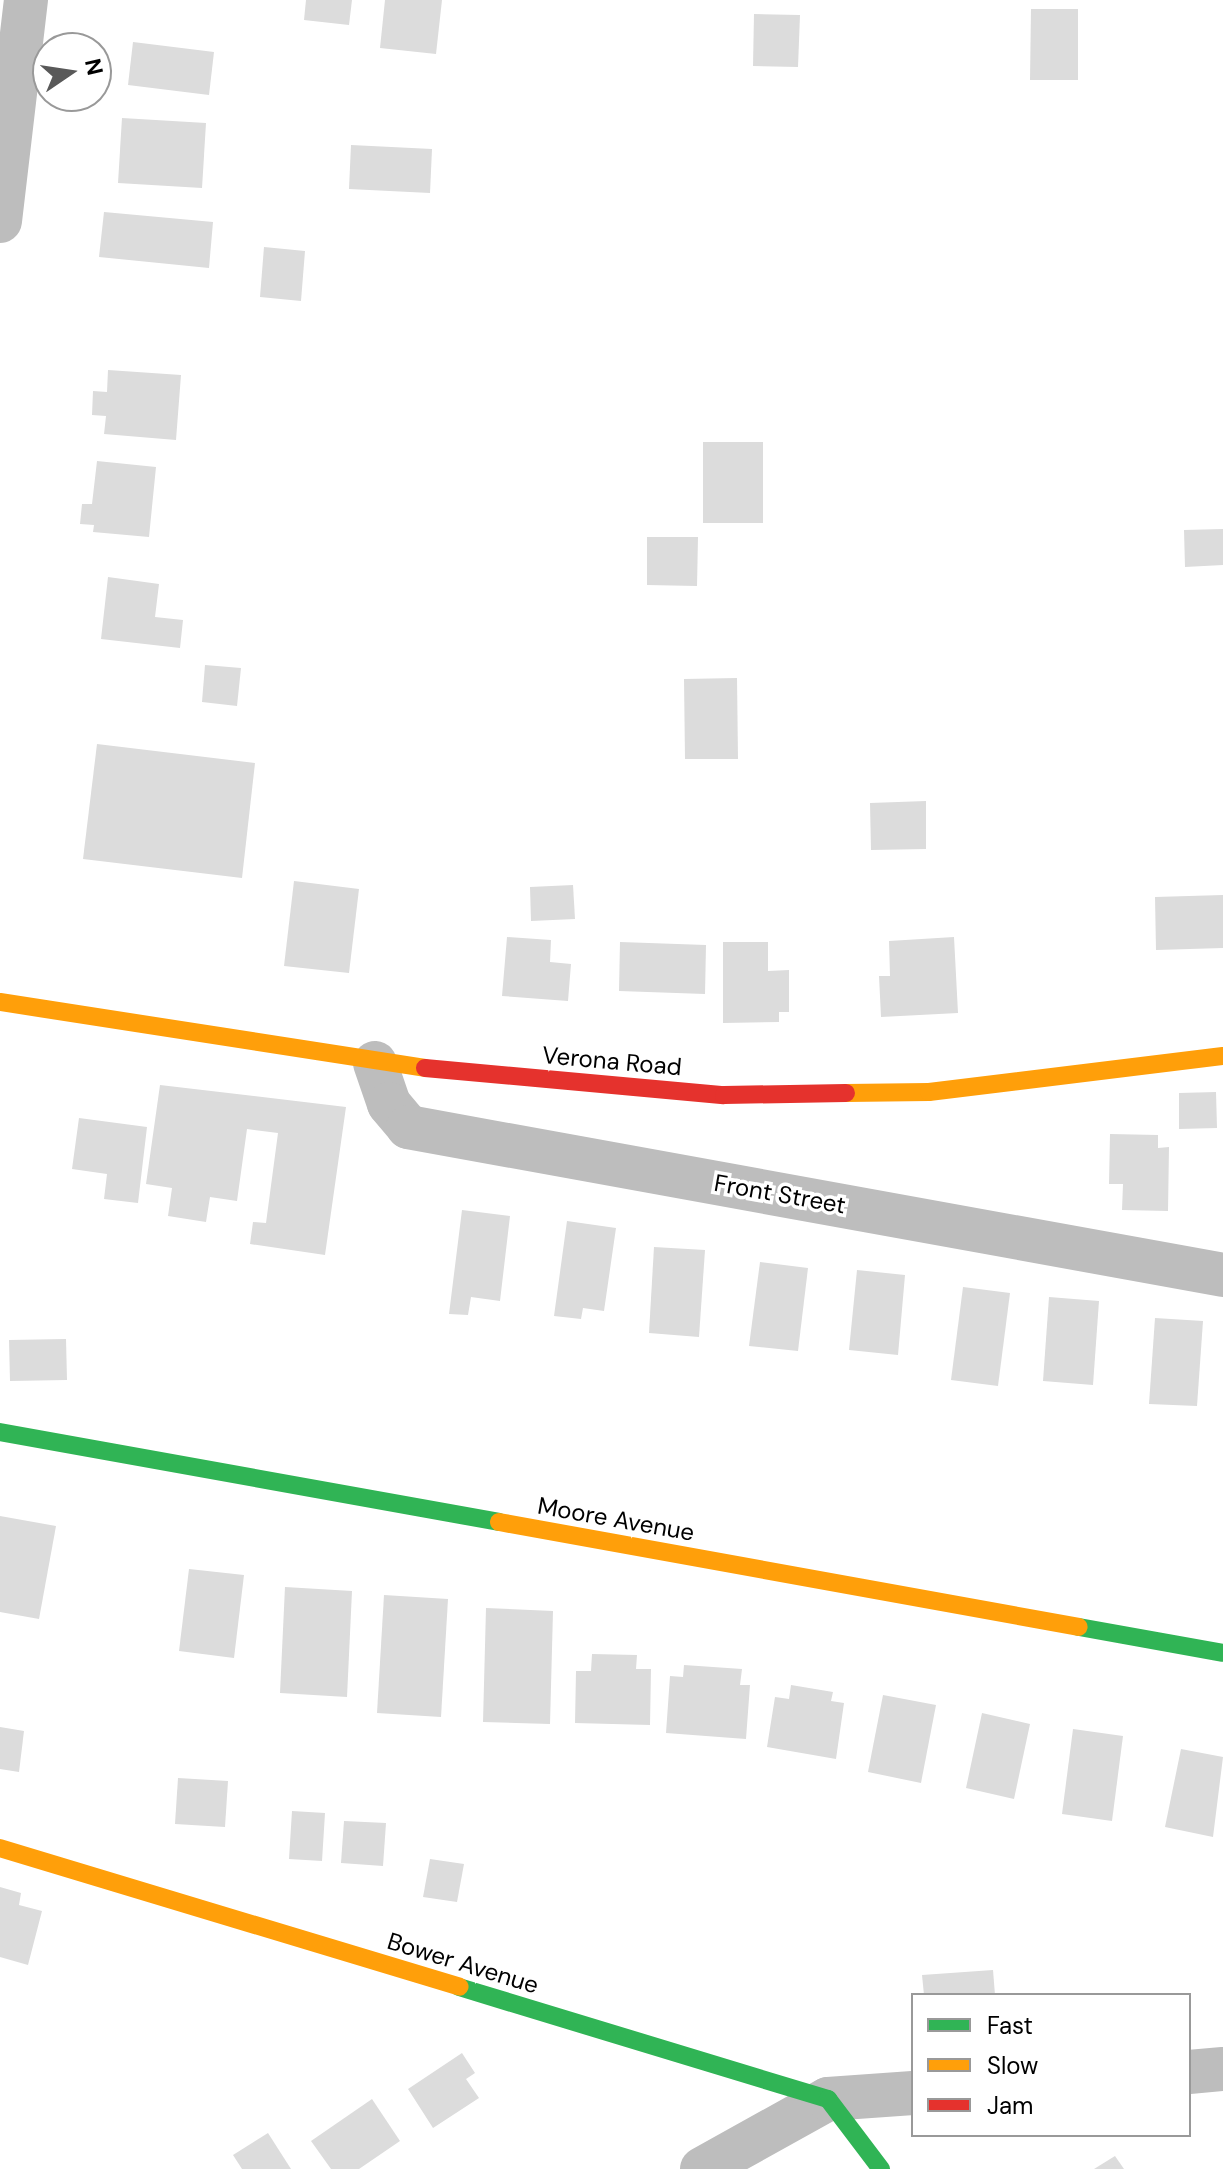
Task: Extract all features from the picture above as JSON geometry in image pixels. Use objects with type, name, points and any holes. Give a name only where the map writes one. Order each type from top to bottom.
[{"type":"street","points":[[0,221],[26,0]]},
{"type":"street","name":"Verona Road","points":[[0,1002],[375,1063],[724,1095],[929,1092],[1223,1056]]},
{"type":"street","name":"Front Street","points":[[375,1063],[389,1104],[408,1127],[1223,1275]]},
{"type":"street","name":"Moore Avenue","points":[[0,1432],[1223,1653]]},
{"type":"street","name":"Bower Avenue","points":[[0,1848],[828,2099]]},
{"type":"street","points":[[1191,2072],[1223,2069]]},
{"type":"street","points":[[702,2169],[828,2099],[911,2093]]},
{"type":"street","points":[[828,2099],[881,2169]]},
{"type":"building","points":[[306,0],[352,0],[349,25],[304,20]]},
{"type":"building","points":[[385,0],[442,0],[436,54],[380,48]]},
{"type":"building","points":[[1031,9],[1078,9],[1078,80],[1030,80]]},
{"type":"building","points":[[754,14],[800,15],[798,67],[753,66]]},
{"type":"building","points":[[133,42],[214,52],[209,95],[128,85]]},
{"type":"building","points":[[122,118],[206,123],[202,188],[118,183]]},
{"type":"building","points":[[351,145],[432,149],[430,193],[349,189]]},
{"type":"building","points":[[104,212],[213,222],[209,268],[99,257]]},
{"type":"building","points":[[264,247],[305,251],[301,301],[260,297]]},
{"type":"building","points":[[108,370],[181,375],[176,440],[104,434],[106,416],[92,415],[93,391],[107,392]]},
{"type":"building","points":[[703,442],[763,442],[763,523],[703,523]]},
{"type":"building","points":[[97,461],[156,467],[149,537],[93,532],[94,525],[80,524],[82,504],[92,504]]},
{"type":"building","points":[[1223,529],[1223,565],[1185,567],[1184,530]]},
{"type":"building","points":[[647,537],[698,537],[697,586],[647,585]]},
{"type":"building","points":[[108,577],[159,584],[155,617],[183,620],[180,648],[101,639]]},
{"type":"building","points":[[205,665],[241,668],[237,706],[202,702]]},
{"type":"building","points":[[737,678],[738,759],[685,759],[684,679]]},
{"type":"building","points":[[97,744],[255,763],[242,878],[83,859]]},
{"type":"building","points":[[926,801],[926,849],[871,850],[870,803]]},
{"type":"building","points":[[294,881],[359,889],[349,973],[284,966]]},
{"type":"building","points":[[573,885],[575,919],[531,921],[530,887]]},
{"type":"building","points":[[1223,895],[1223,948],[1156,950],[1155,897]]},
{"type":"building","points":[[507,937],[551,940],[550,962],[571,964],[568,1001],[502,996]]},
{"type":"building","points":[[954,937],[958,1013],[881,1017],[879,976],[890,976],[889,941]]},
{"type":"building","points":[[620,942],[706,945],[705,994],[619,991]]},
{"type":"building","points":[[723,942],[768,942],[768,971],[789,970],[789,1012],[779,1012],[779,1022],[723,1023]]},
{"type":"building","points":[[160,1085],[346,1107],[325,1255],[250,1244],[253,1222],[266,1223],[278,1133],[247,1129],[237,1201],[210,1197],[206,1222],[168,1216],[172,1188],[146,1184]]},
{"type":"building","points":[[1216,1092],[1217,1128],[1179,1129],[1179,1093]]},
{"type":"building","points":[[79,1118],[147,1127],[138,1203],[104,1199],[107,1174],[72,1169]]},
{"type":"building","points":[[1110,1134],[1158,1135],[1158,1148],[1169,1147],[1168,1211],[1122,1210],[1123,1184],[1109,1184]]},
{"type":"building","points":[[462,1210],[510,1216],[500,1301],[471,1297],[468,1315],[449,1314]]},
{"type":"building","points":[[567,1221],[616,1228],[604,1311],[583,1308],[581,1319],[554,1316]]},
{"type":"building","points":[[654,1247],[705,1250],[699,1337],[649,1333]]},
{"type":"building","points":[[760,1262],[808,1268],[798,1351],[749,1346]]},
{"type":"building","points":[[857,1270],[905,1275],[898,1355],[849,1350]]},
{"type":"building","points":[[963,1287],[1010,1293],[998,1386],[951,1380]]},
{"type":"building","points":[[1049,1297],[1099,1301],[1093,1385],[1043,1381]]},
{"type":"building","points":[[1155,1318],[1203,1321],[1197,1406],[1149,1404]]},
{"type":"building","points":[[66,1339],[67,1380],[10,1381],[9,1340]]},
{"type":"building","points":[[0,1516],[56,1526],[39,1619],[0,1612]]},
{"type":"building","points":[[189,1569],[244,1575],[234,1658],[179,1651]]},
{"type":"building","points":[[285,1587],[352,1591],[347,1697],[280,1693]]},
{"type":"building","points":[[384,1595],[448,1599],[441,1717],[377,1713]]},
{"type":"building","points":[[486,1608],[553,1611],[550,1724],[483,1722]]},
{"type":"building","points":[[592,1654],[637,1655],[636,1669],[651,1669],[650,1725],[575,1723],[576,1671],[591,1671]]},
{"type":"building","points":[[684,1665],[742,1669],[740,1685],[750,1685],[746,1739],[666,1733],[670,1676],[683,1677]]},
{"type":"building","points":[[791,1685],[833,1692],[831,1701],[844,1703],[836,1759],[767,1747],[775,1697],[789,1699]]},
{"type":"building","points":[[883,1695],[936,1705],[921,1783],[868,1772]]},
{"type":"building","points":[[982,1713],[1030,1724],[1014,1799],[966,1788]]},
{"type":"building","points":[[0,1727],[24,1731],[19,1772],[0,1769]]},
{"type":"building","points":[[1073,1729],[1123,1736],[1112,1821],[1062,1814]]},
{"type":"building","points":[[1181,1749],[1223,1757],[1213,1837],[1165,1827]]},
{"type":"building","points":[[178,1778],[228,1781],[225,1827],[175,1824]]},
{"type":"building","points":[[292,1811],[325,1813],[322,1861],[289,1859]]},
{"type":"building","points":[[344,1821],[386,1823],[383,1866],[341,1863]]},
{"type":"building","points":[[430,1859],[464,1864],[457,1902],[423,1897]]},
{"type":"building","points":[[0,1887],[21,1893],[19,1905],[42,1911],[28,1965],[0,1957]]},
{"type":"building","points":[[993,1970],[995,1993],[924,1993],[922,1975]]},
{"type":"building","points":[[462,2053],[475,2073],[466,2079],[479,2098],[433,2128],[408,2089]]},
{"type":"building","points":[[372,2099],[400,2141],[359,2169],[331,2169],[311,2141]]},
{"type":"building","points":[[268,2133],[291,2169],[242,2169],[233,2155]]},
{"type":"building","points":[[1115,2156],[1124,2169],[1094,2169]]},
{"type":"traffic: fast","points":[[0,1432],[499,1522]]},
{"type":"traffic: fast","points":[[1079,1627],[1223,1653]]},
{"type":"traffic: fast","points":[[459,1987],[828,2099],[881,2169]]},
{"type":"traffic: slow","points":[[0,1002],[425,1068]]},
{"type":"traffic: slow","points":[[846,1093],[929,1092],[1223,1056]]},
{"type":"traffic: slow","points":[[499,1522],[1079,1627]]},
{"type":"traffic: slow","points":[[0,1848],[459,1987]]},
{"type":"traffic: jam","points":[[425,1068],[724,1095],[846,1093]]}]
